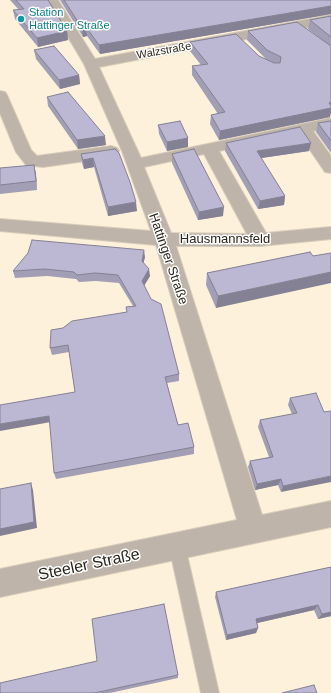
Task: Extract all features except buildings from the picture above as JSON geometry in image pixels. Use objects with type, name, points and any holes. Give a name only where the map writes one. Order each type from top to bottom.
[{"type":"street","name":"Hattinger Straße","points":[[55,0],[91,64],[132,157],[164,238],[254,530]]},
{"type":"street","name":"Walzstraße","points":[[91,64],[240,40],[300,28],[331,19]]},
{"type":"street","points":[[0,94],[24,152],[32,161],[43,162],[119,150],[132,157],[210,148],[331,123]]},
{"type":"street","points":[[304,129],[331,168]]},
{"type":"street","points":[[210,148],[260,240]]},
{"type":"street","name":"Hausmannsfeld","points":[[0,225],[192,240],[260,240],[331,233]]},
{"type":"street","name":"Steeler Straße","points":[[0,583],[331,514]]},
{"type":"lane","points":[[177,546],[210,693]]},
{"type":"place","name":"Station Hattinger Straße","points":[[21,19]]}]
